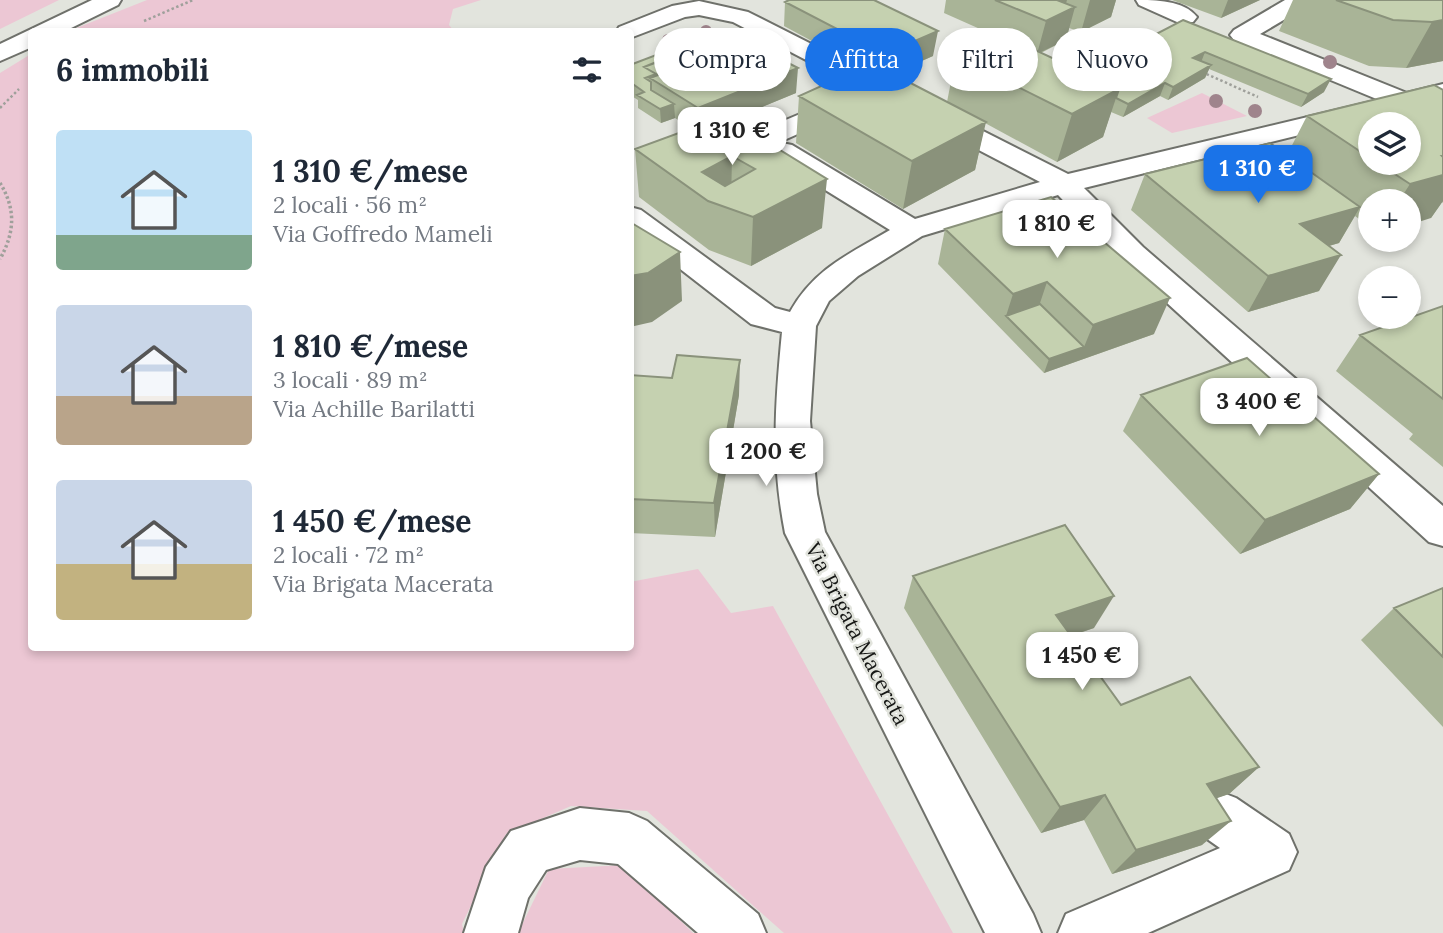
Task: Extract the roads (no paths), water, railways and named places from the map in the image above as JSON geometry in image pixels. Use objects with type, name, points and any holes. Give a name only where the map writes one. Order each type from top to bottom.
[{"type":"street","points":[[51,28],[110,0]]},
{"type":"street","points":[[1147,0],[1185,18]]},
{"type":"street","points":[[1301,0],[1242,35],[1404,101],[1443,124]]},
{"type":"street","points":[[634,29],[691,4],[740,17],[805,50]]},
{"type":"street","points":[[0,54],[28,39]]},
{"type":"street","points":[[732,153],[872,91]]},
{"type":"street","points":[[885,91],[1064,184],[1132,254],[1443,530]]},
{"type":"street","name":"Via Brigata Macerata","points":[[1014,933],[805,533],[797,494],[792,421],[799,326],[816,295],[826,286],[847,269],[911,230],[1281,115],[1404,101],[1443,92]]},
{"type":"street","points":[[782,151],[911,230]]},
{"type":"street","points":[[634,219],[763,316],[799,326]]},
{"type":"street","points":[[1086,933],[1271,852],[1218,816]]},
{"type":"street","points":[[491,933],[505,886],[529,849],[580,834],[629,839],[739,933]]}]
